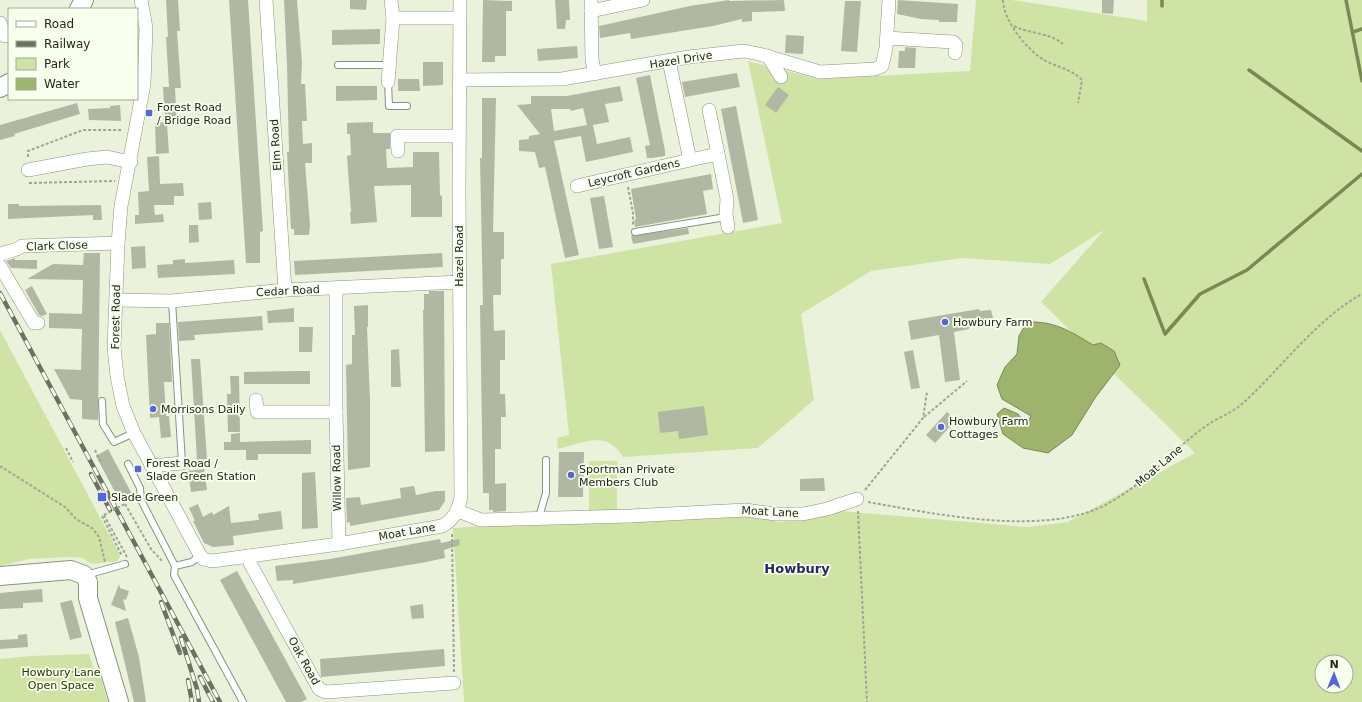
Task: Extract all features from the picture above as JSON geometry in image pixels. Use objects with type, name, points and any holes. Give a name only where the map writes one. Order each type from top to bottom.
[{"type":"street","name":"Forest Road","points":[[141,0],[146,28],[144,84],[131,162],[121,206],[114,347],[117,376],[123,406],[134,433],[200,555]]},
{"type":"street","name":"Elm Road","points":[[266,0],[285,290]]},
{"type":"street","points":[[388,82],[388,65],[393,18],[391,0]]},
{"type":"street","name":"Hazel Road","points":[[458,511],[461,497],[459,136],[460,0]]},
{"type":"street","points":[[595,74],[592,60],[591,5],[643,0]]},
{"type":"street","name":"Hazel Drive","points":[[459,80],[562,79],[669,61],[744,51],[768,56],[824,72],[875,68],[882,66],[884,60],[889,0]]},
{"type":"street","points":[[393,18],[459,18]]},
{"type":"street","points":[[0,23],[5,36]]},
{"type":"street","points":[[887,38],[953,42],[956,45],[955,53]]},
{"type":"street","points":[[768,56],[781,77]]},
{"type":"street","name":"Leycroft Gardens","points":[[669,61],[690,160]]},
{"type":"street","points":[[709,110],[727,199],[727,222]]},
{"type":"street","points":[[398,151],[397,136],[459,136]]},
{"type":"street","name":"Leycroft Gardens","points":[[577,186],[718,154]]},
{"type":"street","points":[[28,170],[87,159],[107,157],[131,162]]},
{"type":"street","name":"Clark Close","points":[[0,255],[4,253],[16,252],[22,246],[118,243]]},
{"type":"street","points":[[0,266],[34,323],[38,323]]},
{"type":"street","name":"Cedar Road","points":[[116,300],[172,301],[285,290],[336,289],[460,282]]},
{"type":"street","name":"Willow Road","points":[[336,289],[336,412],[339,544]]},
{"type":"street","points":[[257,412],[336,412]]},
{"type":"street","points":[[151,466],[182,463]]},
{"type":"street","name":"Moat Lane","points":[[200,555],[203,558],[212,561],[339,544],[442,526],[448,523],[458,511],[481,520],[539,517],[630,516],[745,510],[776,514],[803,514],[827,509],[857,499]]},
{"type":"street","name":"Oak Road","points":[[248,556],[250,563],[319,689],[326,692],[454,683]]},
{"type":"street","points":[[0,576],[71,570],[84,575],[88,582],[88,598],[119,702]]},
{"type":"lane","points":[[338,65],[388,65]]},
{"type":"lane","points":[[388,82],[389,106],[406,106]]},
{"type":"lane","points":[[634,229],[727,222]]},
{"type":"lane","points":[[172,301],[182,463]]},
{"type":"lane","points":[[102,400],[103,424],[114,442],[134,433]]},
{"type":"lane","points":[[539,517],[546,493],[546,460]]},
{"type":"lane","points":[[128,464],[140,488],[141,500],[175,566],[174,574],[177,583],[243,702]]},
{"type":"lane","points":[[175,566],[192,562],[200,555]]},
{"type":"lane","points":[[84,575],[127,562]]},
{"type":"path","points":[[1003,0],[1006,13],[1026,45],[1043,59],[1077,75],[1082,80],[1078,103]]},
{"type":"path","points":[[1013,26],[1021,30],[1053,38],[1063,44]]},
{"type":"path","points":[[625,174],[633,213],[634,229]]},
{"type":"path","name":"Moat Lane","points":[[857,499],[942,514],[991,520],[1033,521],[1074,516],[1108,504],[1144,480],[1206,425],[1241,405],[1345,303],[1362,294]]},
{"type":"path","points":[[867,702],[857,499],[923,418],[967,381]]},
{"type":"path","points":[[923,418],[927,392]]},
{"type":"path","points":[[66,448],[73,462]]},
{"type":"path","points":[[95,450],[101,463]]},
{"type":"path","points":[[0,466],[65,507],[76,519],[92,528],[99,537],[106,569]]},
{"type":"path","points":[[127,562],[104,515],[125,504],[151,549]]},
{"type":"path","points":[[102,516],[127,562]]},
{"type":"path","points":[[452,531],[454,683]]},
{"type":"path","points":[[62,672],[110,671]]},
{"type":"green space","points":[[976,0],[1012,0],[1147,21],[1147,0],[1362,0],[1362,702],[464,702],[453,528],[548,522],[591,524],[631,523],[669,517],[739,514],[781,522],[841,511],[1027,527],[1068,522],[1195,453],[1041,302],[1104,230],[1050,264],[962,258],[871,271],[801,314],[814,400],[758,448],[623,457],[617,448],[610,443],[594,440],[558,449],[557,438],[569,435],[551,264],[782,223],[748,61],[818,79],[970,71]]},
{"type":"green space","points":[[0,330],[119,553],[120,557],[117,561],[92,564],[83,558],[72,557],[29,559],[0,566]]},
{"type":"green space","points":[[589,461],[617,461],[617,512],[589,512]]},
{"type":"green space","name":"Howbury Lane Open Space","points":[[89,654],[95,672],[99,672],[108,702],[0,702],[0,659],[30,656]]},
{"type":"water","points":[[1027,322],[1054,325],[1069,331],[1093,345],[1101,343],[1114,351],[1120,365],[1095,398],[1072,435],[1048,453],[1023,448],[1003,434],[997,414],[1004,408],[1018,414],[1026,425],[1031,416],[1002,399],[997,385],[1005,367],[1017,354],[1019,336]]},
{"type":"building","points":[[166,0],[178,0],[180,31],[177,31],[181,88],[175,88],[177,125],[167,125],[169,153],[156,154],[155,123],[165,122],[163,87],[169,87],[166,37],[168,37]]},
{"type":"building","points":[[229,0],[248,0],[263,231],[260,232],[260,263],[246,263]]},
{"type":"building","points":[[284,0],[297,0],[302,63],[301,84],[305,84],[307,121],[302,121],[303,144],[312,143],[312,163],[305,163],[310,225],[309,235],[294,235],[294,229],[291,229],[287,152],[289,152]]},
{"type":"building","points":[[350,0],[367,0],[366,10],[350,9]]},
{"type":"building","points":[[483,0],[512,1],[512,11],[506,11],[506,56],[495,56],[495,62],[482,62]]},
{"type":"building","points":[[555,0],[569,0],[570,20],[566,20],[565,29],[557,29]]},
{"type":"building","points":[[729,0],[784,0],[785,11],[752,12],[752,21],[742,22],[742,19],[713,26],[631,39],[630,33],[600,38],[599,26],[690,6]]},
{"type":"building","points":[[898,0],[958,4],[957,22],[939,22],[939,20],[921,19],[897,14]]},
{"type":"building","points":[[1102,0],[1114,0],[1113,14],[1102,13]]},
{"type":"building","points":[[845,1],[861,1],[857,52],[841,51]]},
{"type":"building","points":[[380,29],[380,44],[332,45],[332,30]]},
{"type":"building","points":[[786,35],[804,36],[803,54],[785,53]]},
{"type":"building","points":[[577,46],[578,58],[538,61],[537,49]]},
{"type":"building","points":[[905,47],[916,48],[915,68],[898,68],[899,51],[905,51]]},
{"type":"building","points":[[423,62],[443,62],[443,85],[423,86]]},
{"type":"building","points":[[737,73],[740,87],[685,97],[682,82]]},
{"type":"building","points":[[650,75],[665,156],[647,158],[645,146],[650,145],[636,78]]},
{"type":"building","points":[[398,79],[419,79],[420,91],[398,91]]},
{"type":"building","points":[[336,86],[377,86],[377,100],[336,101]]},
{"type":"building","points":[[620,86],[623,101],[605,104],[609,122],[593,125],[597,144],[630,137],[633,152],[586,162],[581,136],[554,141],[579,255],[565,258],[545,167],[539,168],[535,152],[519,151],[519,140],[529,139],[529,136],[540,134],[517,105],[531,104],[531,96],[567,96]],"holes":[[[583,108],[587,125],[554,131],[551,109],[570,109],[571,111]]]},
{"type":"building","points":[[778,87],[789,95],[776,113],[765,105]]},
{"type":"building","points":[[482,98],[496,98],[493,232],[504,232],[504,259],[501,259],[501,295],[493,295],[494,331],[505,330],[505,360],[500,360],[500,394],[505,394],[506,417],[501,417],[501,449],[495,449],[495,484],[506,483],[506,511],[493,512],[493,510],[489,510],[489,493],[483,493],[480,305],[483,305],[480,158],[482,158]]},
{"type":"building","points":[[77,103],[80,114],[14,134],[15,136],[0,140],[0,125]]},
{"type":"building","points":[[120,105],[121,121],[89,120],[88,109],[110,108],[110,106]]},
{"type":"building","points":[[736,106],[758,220],[743,223],[721,109]]},
{"type":"building","points":[[373,122],[373,133],[390,133],[390,149],[386,149],[387,168],[413,167],[413,152],[439,152],[442,217],[411,217],[411,185],[374,186],[377,222],[351,224],[347,156],[351,155],[350,134],[347,134],[347,123]]},
{"type":"building","points":[[159,156],[160,184],[183,183],[184,196],[174,196],[174,205],[154,205],[155,215],[163,214],[164,222],[135,224],[135,215],[139,215],[138,192],[149,191],[147,157]]},
{"type":"building","points":[[711,174],[713,189],[703,191],[707,214],[635,227],[634,220],[636,219],[631,189]]},
{"type":"building","points":[[604,196],[613,247],[599,249],[590,198]]},
{"type":"building","points":[[211,202],[212,219],[199,220],[198,203]]},
{"type":"building","points":[[8,204],[19,204],[19,206],[101,205],[102,220],[93,220],[93,215],[8,219]]},
{"type":"building","points":[[189,225],[198,225],[199,242],[189,243]]},
{"type":"building","points":[[688,228],[689,234],[633,244],[631,236]]},
{"type":"building","points":[[145,246],[146,268],[132,269],[131,247]]},
{"type":"building","points":[[84,253],[100,253],[98,420],[82,419],[82,400],[70,399],[54,369],[81,370],[82,329],[49,328],[49,313],[82,314],[83,280],[27,279],[53,264],[83,265]]},
{"type":"building","points":[[442,253],[443,267],[295,275],[294,261]]},
{"type":"building","points":[[15,258],[15,260],[37,260],[37,269],[11,268],[6,261]]},
{"type":"building","points":[[185,259],[185,263],[234,260],[235,274],[158,278],[157,265],[173,264],[173,260]]},
{"type":"building","points":[[32,286],[47,314],[42,316],[39,315],[25,290]]},
{"type":"building","points":[[429,291],[444,291],[445,451],[425,452],[423,310],[424,294],[429,294]]},
{"type":"building","points":[[368,305],[367,327],[370,400],[370,467],[348,470],[346,365],[352,364],[352,335],[355,335],[354,306]]},
{"type":"building","points":[[294,308],[294,322],[268,323],[267,311]]},
{"type":"building","points":[[979,309],[980,311],[991,310],[993,318],[982,320],[982,323],[969,326],[969,329],[954,332],[960,380],[945,382],[939,335],[911,340],[908,321]]},
{"type":"building","points":[[262,316],[263,330],[194,335],[195,340],[179,341],[178,322]]},
{"type":"building","points":[[156,323],[169,323],[172,382],[164,382],[166,416],[169,416],[171,437],[161,438],[159,417],[150,418],[146,335],[156,334]]},
{"type":"building","points":[[299,327],[313,327],[312,352],[299,352]]},
{"type":"building","points":[[399,349],[401,387],[391,387],[391,350]]},
{"type":"building","points":[[913,350],[920,388],[911,389],[904,352]]},
{"type":"building","points":[[191,359],[200,359],[207,459],[197,460]]},
{"type":"building","points":[[310,371],[310,384],[244,384],[244,372]]},
{"type":"building","points":[[230,376],[239,376],[240,432],[228,432],[227,394],[231,394]]},
{"type":"building","points":[[704,406],[708,435],[679,439],[678,431],[660,433],[658,412]]},
{"type":"building","name":"Howbury Farm Cottages","points":[[947,412],[956,420],[935,443],[926,435]]},
{"type":"building","points":[[240,433],[240,442],[311,440],[311,454],[258,454],[258,460],[246,460],[246,450],[224,450],[224,442],[231,442],[231,434]]},
{"type":"building","points":[[108,449],[132,494],[123,498],[119,491],[115,492],[96,456]]},
{"type":"building","name":"Sportman Private Members Club","points":[[559,452],[584,452],[583,497],[558,497]]},
{"type":"building","points":[[204,469],[207,490],[191,492],[188,471]]},
{"type":"building","points":[[315,472],[318,528],[302,529],[302,473]]},
{"type":"building","points":[[824,478],[825,491],[800,491],[800,479]]},
{"type":"building","points":[[414,486],[416,495],[436,491],[445,491],[445,501],[439,510],[350,526],[350,522],[347,523],[346,498],[360,497],[361,505],[401,498],[400,488]]},
{"type":"building","points":[[198,504],[203,517],[212,512],[213,515],[229,506],[231,523],[259,520],[258,514],[281,511],[283,529],[233,536],[234,545],[213,547],[204,543],[193,521],[195,521],[189,508]]},
{"type":"building","points":[[440,539],[441,543],[459,539],[460,545],[444,550],[445,558],[421,563],[293,584],[293,580],[277,581],[275,566],[330,559]]},
{"type":"building","points":[[237,571],[307,699],[301,702],[286,702],[220,580]]},
{"type":"building","points":[[119,584],[120,588],[129,591],[126,600],[123,599],[126,611],[111,605]]},
{"type":"building","points":[[42,589],[43,602],[23,603],[23,608],[0,609],[0,593]]},
{"type":"building","points":[[72,600],[82,637],[70,640],[60,603]]},
{"type":"building","points":[[423,604],[424,618],[412,619],[410,606]]},
{"type":"building","points":[[128,618],[139,657],[146,702],[134,702],[115,622]]},
{"type":"building","points":[[27,634],[28,647],[0,649],[0,640],[18,639],[18,635]]},
{"type":"building","points":[[444,649],[445,666],[321,677],[320,659]]},
{"type":"waterway","points":[[1162,0],[1162,6]]},
{"type":"waterway","points":[[1346,0],[1362,81]]},
{"type":"waterway","points":[[1353,32],[1362,29]]},
{"type":"waterway","points":[[1249,70],[1362,151]]},
{"type":"waterway","points":[[1144,279],[1165,334],[1200,294],[1247,270],[1362,174]]},
{"type":"railway","points":[[0,293],[220,702]]},
{"type":"railway","points":[[91,474],[110,510]]},
{"type":"railway","points":[[161,602],[180,653]]},
{"type":"railway","points":[[181,638],[197,689],[199,702]]},
{"type":"railway","points":[[200,677],[213,702]]},
{"type":"railway","points":[[188,680],[192,702]]},
{"type":"place","name":"Forest Road / Bridge Road","points":[[149,113]]},
{"type":"place","name":"Howbury Farm","points":[[945,322]]},
{"type":"place","name":"Morrisons Daily","points":[[153,409]]},
{"type":"place","name":"Howbury Farm Cottages","points":[[941,427]]},
{"type":"place","name":"Forest Road / Slade Green Station","points":[[138,469]]},
{"type":"place","name":"Sportman Private Members Club","points":[[571,475]]},
{"type":"place","name":"Slade Green","points":[[102,497]]},
{"type":"district","name":"Howbury","points":[[797,568]]}]
